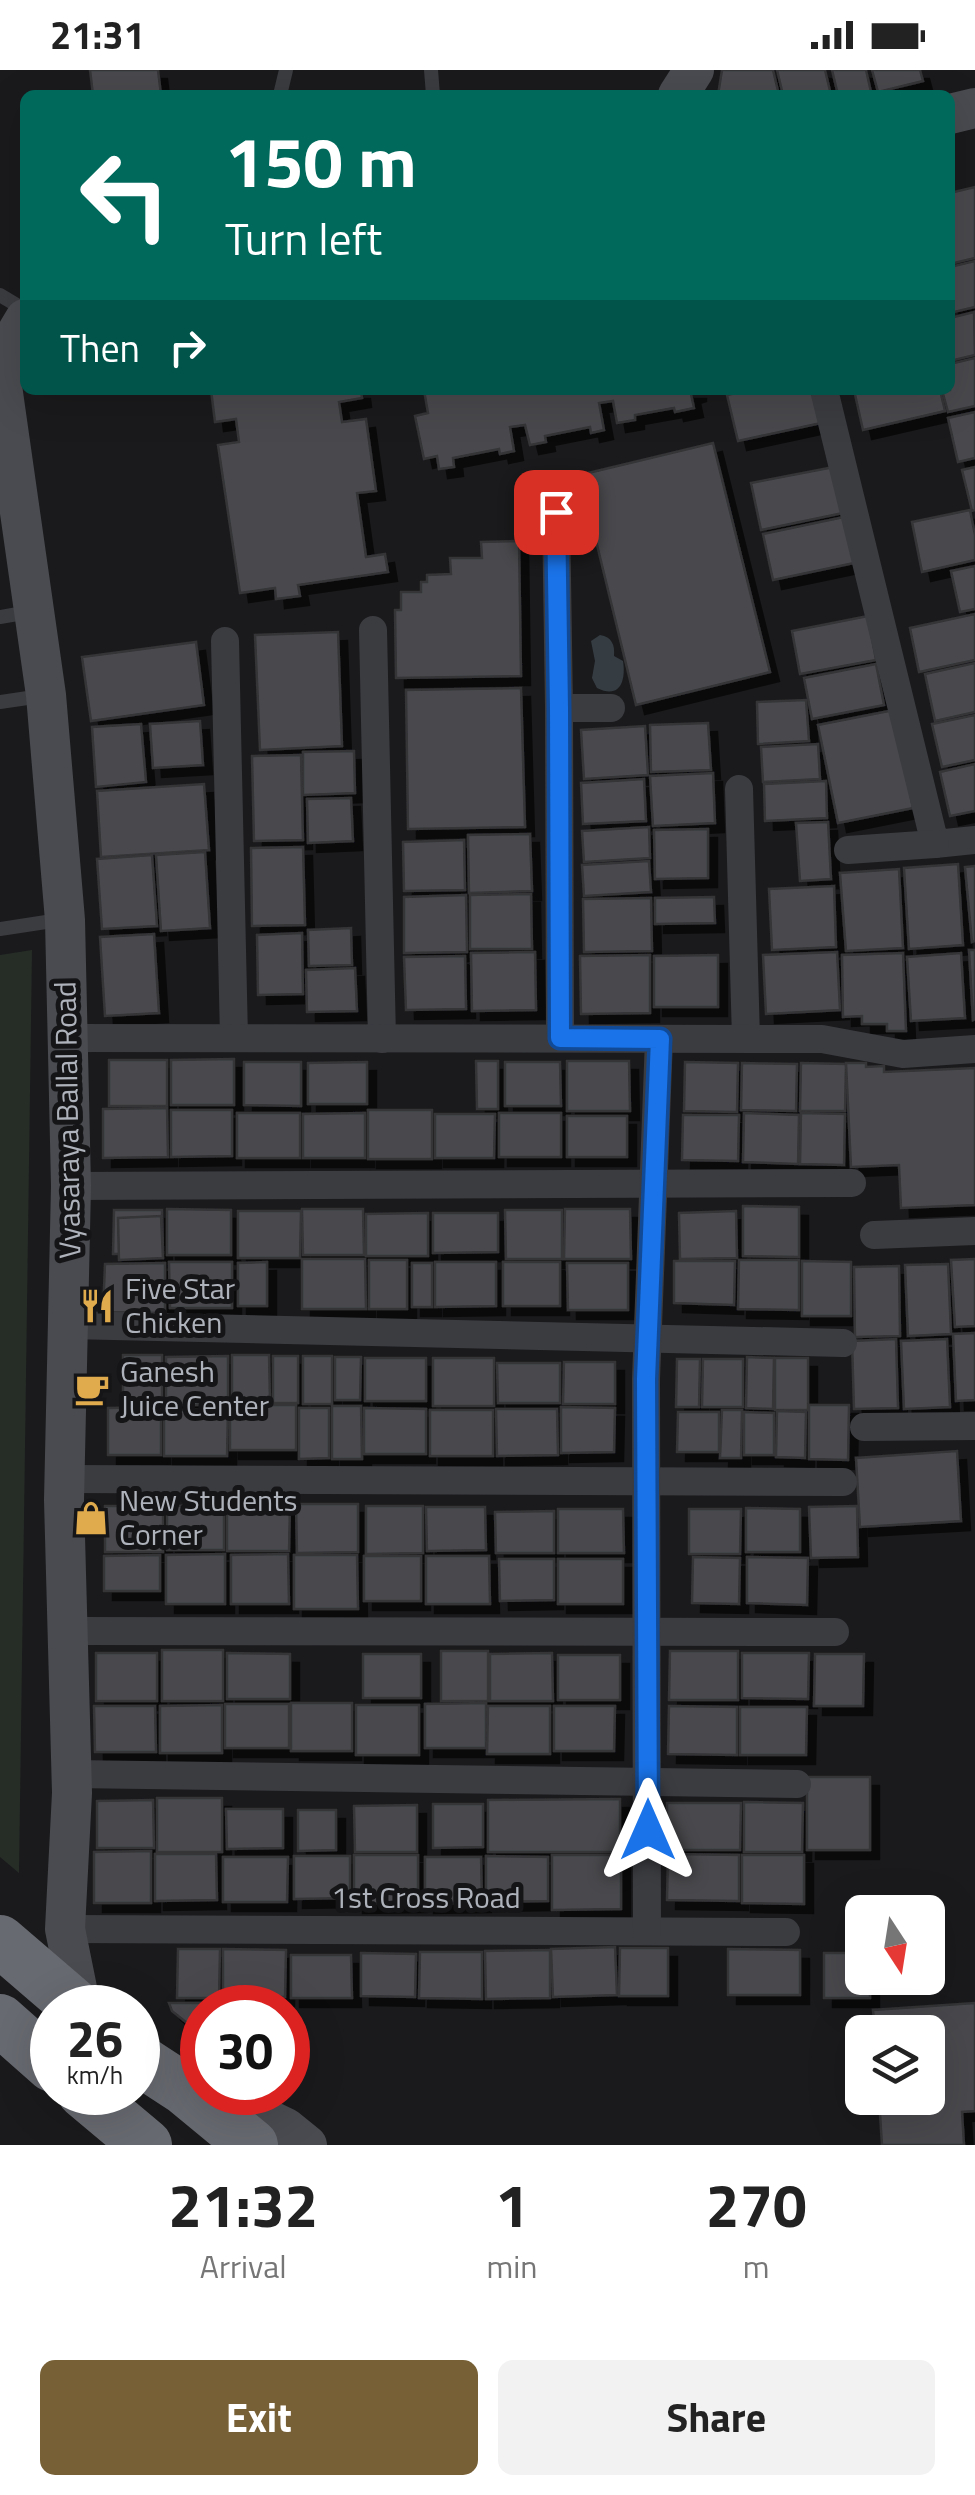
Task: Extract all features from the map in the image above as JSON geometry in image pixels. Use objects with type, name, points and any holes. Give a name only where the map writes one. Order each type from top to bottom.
[{"type":"highway","points":[[0,1942],[51,1985]]},
{"type":"highway","points":[[0,2020],[30,2047]]},
{"type":"highway","points":[[160,2073],[252,2145]]},
{"type":"highway","points":[[104,2115],[146,2145]]},
{"type":"main road","name":"Vyasaraya Ballal Road","points":[[20,328],[8,347],[1,386],[17,614],[46,695],[65,920],[71,1186],[64,1480],[71,1774],[65,1930],[75,1985]]},
{"type":"main road","points":[[259,2115],[286,2128],[307,2145]]},
{"type":"street","points":[[825,395],[935,844]]},
{"type":"street","points":[[556,512],[560,1038]]},
{"type":"street","points":[[373,630],[382,1038]]},
{"type":"street","points":[[225,641],[234,1038]]},
{"type":"street","points":[[559,708],[611,708]]},
{"type":"street","points":[[739,789],[746,1038]]},
{"type":"street","points":[[848,850],[975,840]]},
{"type":"street","points":[[67,1038],[746,1038],[822,1039],[903,1054],[975,1049]]},
{"type":"street","points":[[648,1932],[646,1338],[660,1039]]},
{"type":"street","points":[[71,1186],[852,1182]]},
{"type":"street","points":[[874,1235],[975,1230]]},
{"type":"street","points":[[68,1325],[843,1343]]},
{"type":"street","points":[[864,1427],[975,1426]]},
{"type":"street","points":[[64,1480],[843,1482]]},
{"type":"street","points":[[68,1630],[835,1632]]},
{"type":"street","points":[[71,1774],[797,1784]]},
{"type":"street","name":"1st Cross Road","points":[[65,1930],[786,1932]]},
{"type":"lane","points":[[0,702],[46,695]]},
{"type":"lane","points":[[0,928],[65,920]]},
{"type":"shaded area","points":[[600,635],[610,640],[614,656],[623,661],[622,681],[612,691],[597,688],[592,678],[595,661],[591,641]]},
{"type":"shaded area","points":[[32,950],[19,1873],[0,1857],[0,955]]},
{"type":"building","points":[[90,70],[158,70],[160,90],[92,90]]},
{"type":"building","points":[[722,70],[773,70],[778,90],[719,90]]},
{"type":"building","points":[[777,70],[825,70],[830,90],[782,90]]},
{"type":"building","points":[[832,70],[866,70],[871,90],[837,90]]},
{"type":"building","points":[[872,70],[920,70],[923,81],[877,90]]},
{"type":"building","points":[[975,187],[975,258],[955,263],[955,192]]},
{"type":"building","points":[[975,261],[975,307],[955,312],[955,266]]},
{"type":"building","points":[[974,312],[975,355],[955,360],[955,317]]},
{"type":"building","points":[[975,358],[975,406],[948,412],[943,395],[955,395],[955,363]]},
{"type":"building","points":[[212,395],[362,395],[339,402],[342,422],[366,419],[376,491],[357,493],[366,557],[385,554],[388,572],[298,585],[300,596],[276,599],[275,588],[240,593],[218,445],[239,442],[236,419],[215,422]]},
{"type":"building","points":[[425,395],[691,395],[694,408],[635,415],[635,420],[617,423],[613,401],[599,403],[604,430],[591,433],[590,427],[545,436],[546,442],[530,445],[525,425],[510,427],[514,451],[500,454],[499,449],[453,458],[454,467],[439,469],[437,456],[424,459],[415,416],[428,413]]},
{"type":"building","points":[[727,395],[814,395],[821,423],[738,441]]},
{"type":"building","points":[[855,395],[941,395],[945,411],[863,430]]},
{"type":"building","points":[[975,412],[975,458],[958,462],[948,418]]},
{"type":"building","points":[[713,443],[770,672],[636,705],[580,475]]},
{"type":"building","points":[[834,467],[843,513],[761,530],[751,483]]},
{"type":"building","points":[[975,467],[975,510],[972,511],[962,470]]},
{"type":"building","points":[[970,510],[975,560],[922,572],[912,522]]},
{"type":"building","points":[[844,517],[854,563],[773,580],[763,534]]},
{"type":"building","points":[[519,541],[521,676],[396,678],[395,610],[401,610],[401,592],[421,592],[421,582],[427,582],[427,575],[451,574],[450,558],[482,558],[481,542]]},
{"type":"building","points":[[975,566],[975,609],[960,612],[951,571]]},
{"type":"building","points":[[975,614],[975,660],[919,672],[910,628]]},
{"type":"building","points":[[868,616],[876,660],[800,674],[792,631]]},
{"type":"building","points":[[338,632],[342,746],[260,750],[255,635]]},
{"type":"building","points":[[196,642],[204,705],[91,721],[82,657]]},
{"type":"building","points":[[975,663],[975,712],[935,721],[925,674]]},
{"type":"building","points":[[876,664],[884,705],[812,719],[804,678]]},
{"type":"building","points":[[521,688],[525,827],[408,829],[406,690]]},
{"type":"building","points":[[806,700],[809,741],[758,744],[757,702]]},
{"type":"building","points":[[894,710],[913,808],[838,823],[818,725]]},
{"type":"building","points":[[975,715],[975,760],[942,767],[932,724]]},
{"type":"building","points":[[200,721],[203,765],[153,768],[150,724]]},
{"type":"building","points":[[708,723],[711,770],[651,772],[650,725]]},
{"type":"building","points":[[141,724],[146,782],[96,787],[92,727]]},
{"type":"building","points":[[645,726],[648,775],[584,779],[581,730]]},
{"type":"building","points":[[818,744],[820,779],[763,782],[761,747]]},
{"type":"building","points":[[354,751],[355,793],[303,795],[303,752]]},
{"type":"building","points":[[301,755],[303,840],[254,841],[252,756]]},
{"type":"building","points":[[975,764],[975,811],[950,816],[940,772]]},
{"type":"building","points":[[713,773],[715,823],[653,826],[650,776]]},
{"type":"building","points":[[644,779],[646,821],[583,824],[581,783]]},
{"type":"building","points":[[826,781],[827,818],[765,821],[764,784]]},
{"type":"building","points":[[204,784],[209,850],[101,857],[97,791]]},
{"type":"building","points":[[351,798],[353,841],[308,843],[307,799]]},
{"type":"building","points":[[828,822],[831,879],[800,881],[796,823]]},
{"type":"building","points":[[649,827],[650,858],[584,862],[582,831]]},
{"type":"building","points":[[708,829],[708,878],[655,879],[654,830]]},
{"type":"building","points":[[530,834],[532,891],[469,893],[468,835]]},
{"type":"building","points":[[464,840],[465,890],[404,891],[403,842]]},
{"type":"building","points":[[303,847],[305,925],[252,926],[251,848]]},
{"type":"building","points":[[205,852],[210,928],[161,931],[156,855]]},
{"type":"building","points":[[152,855],[157,926],[102,929],[97,859]]},
{"type":"building","points":[[649,861],[651,892],[584,896],[582,865]]},
{"type":"building","points":[[958,864],[963,945],[909,949],[904,868]]},
{"type":"building","points":[[975,866],[975,941],[972,942],[965,867]]},
{"type":"building","points":[[899,869],[903,948],[846,951],[840,873]]},
{"type":"building","points":[[834,886],[836,947],[772,950],[769,889]]},
{"type":"building","points":[[531,894],[532,949],[470,949],[470,895]]},
{"type":"building","points":[[466,895],[467,952],[404,953],[404,897]]},
{"type":"building","points":[[714,897],[715,923],[655,924],[655,898]]},
{"type":"building","points":[[651,898],[652,951],[584,952],[583,899]]},
{"type":"building","points":[[351,928],[352,965],[309,966],[308,930]]},
{"type":"building","points":[[302,933],[303,994],[258,995],[257,935]]},
{"type":"building","points":[[154,934],[159,1013],[105,1016],[100,937]]},
{"type":"building","points":[[969,950],[975,950],[973,1020]]},
{"type":"building","points":[[535,952],[536,1010],[472,1011],[471,953]]},
{"type":"building","points":[[837,952],[840,1010],[766,1014],[763,955]]},
{"type":"building","points":[[903,953],[906,1031],[887,1031],[887,1024],[862,1024],[862,1016],[843,1017],[842,955]]},
{"type":"building","points":[[961,953],[965,1018],[911,1021],[907,957]]},
{"type":"building","points":[[650,955],[650,1013],[581,1014],[580,956]]},
{"type":"building","points":[[718,955],[718,1007],[654,1007],[654,956]]},
{"type":"building","points":[[465,956],[466,1009],[406,1010],[404,957]]},
{"type":"building","points":[[355,968],[357,1011],[307,1012],[306,970]]},
{"type":"building","points":[[234,1059],[234,1105],[171,1105],[171,1060]]},
{"type":"building","points":[[109,1060],[167,1060],[167,1106],[109,1106]]},
{"type":"building","points":[[476,1061],[498,1061],[498,1109],[477,1109]]},
{"type":"building","points":[[567,1061],[629,1061],[630,1111],[567,1111]]},
{"type":"building","points":[[244,1062],[301,1062],[301,1106],[244,1105]]},
{"type":"building","points":[[367,1062],[367,1104],[308,1104],[308,1063]]},
{"type":"building","points":[[505,1062],[560,1062],[561,1106],[505,1106]]},
{"type":"building","points":[[685,1062],[738,1063],[737,1112],[684,1111]]},
{"type":"building","points":[[742,1063],[797,1064],[796,1111],[741,1110]]},
{"type":"building","points":[[801,1063],[846,1064],[845,1111],[800,1111]]},
{"type":"building","points":[[846,1063],[884,1066],[884,1072],[975,1068],[975,1205],[901,1208],[899,1165],[851,1167]]},
{"type":"building","points":[[167,1108],[168,1157],[103,1158],[103,1109]]},
{"type":"building","points":[[171,1110],[232,1110],[232,1156],[171,1157]]},
{"type":"building","points":[[368,1110],[432,1110],[432,1159],[368,1159]]},
{"type":"building","points":[[237,1113],[300,1113],[300,1158],[237,1158]]},
{"type":"building","points":[[365,1113],[365,1158],[303,1158],[303,1114]]},
{"type":"building","points":[[499,1113],[561,1113],[561,1157],[499,1157]]},
{"type":"building","points":[[744,1113],[799,1115],[798,1164],[743,1162]]},
{"type":"building","points":[[801,1113],[845,1114],[844,1165],[800,1164]]},
{"type":"building","points":[[435,1114],[495,1114],[494,1158],[435,1158]]},
{"type":"building","points":[[683,1115],[739,1115],[738,1161],[682,1160]]},
{"type":"building","points":[[567,1116],[627,1116],[627,1157],[567,1157]]},
{"type":"building","points":[[743,1206],[799,1207],[799,1257],[743,1256]]},
{"type":"building","points":[[167,1209],[231,1210],[231,1255],[167,1255]]},
{"type":"building","points":[[302,1209],[363,1209],[364,1255],[303,1255]]},
{"type":"building","points":[[565,1209],[630,1209],[631,1259],[564,1259]]},
{"type":"building","points":[[114,1210],[162,1210],[163,1253],[113,1254]]},
{"type":"building","points":[[505,1210],[562,1210],[562,1259],[506,1259]]},
{"type":"building","points":[[238,1211],[301,1211],[300,1258],[238,1258]]},
{"type":"building","points":[[736,1211],[737,1258],[680,1259],[679,1213]]},
{"type":"building","points":[[428,1213],[428,1256],[366,1256],[366,1214]]},
{"type":"building","points":[[433,1213],[498,1213],[498,1252],[433,1253]]},
{"type":"building","points":[[161,1216],[163,1258],[119,1260],[118,1218]]},
{"type":"building","points":[[302,1259],[365,1259],[366,1309],[302,1309]]},
{"type":"building","points":[[975,1259],[975,1326],[955,1327],[951,1260]]},
{"type":"building","points":[[369,1260],[407,1260],[407,1309],[369,1309]]},
{"type":"building","points":[[739,1260],[799,1260],[799,1310],[738,1309]]},
{"type":"building","points":[[674,1261],[735,1261],[734,1305],[674,1303]]},
{"type":"building","points":[[802,1261],[851,1262],[851,1316],[802,1316]]},
{"type":"building","points":[[169,1262],[232,1262],[232,1308],[170,1308]]},
{"type":"building","points":[[267,1262],[267,1306],[238,1306],[238,1263]]},
{"type":"building","points":[[435,1262],[496,1262],[496,1306],[435,1307]]},
{"type":"building","points":[[503,1262],[560,1262],[560,1306],[503,1306]]},
{"type":"building","points":[[165,1263],[165,1313],[103,1312],[105,1264]]},
{"type":"building","points":[[412,1263],[432,1263],[432,1307],[412,1307]]},
{"type":"building","points":[[567,1263],[628,1263],[628,1310],[568,1310]]},
{"type":"building","points":[[948,1264],[951,1334],[908,1336],[905,1265]]},
{"type":"building","points":[[899,1266],[900,1336],[855,1337],[854,1267]]},
{"type":"building","points":[[975,1333],[975,1400],[956,1401],[953,1334]]},
{"type":"building","points":[[896,1339],[898,1408],[854,1409],[852,1341]]},
{"type":"building","points":[[947,1339],[950,1407],[904,1409],[901,1341]]},
{"type":"building","points":[[123,1355],[162,1355],[162,1405],[123,1405]]},
{"type":"building","points":[[232,1355],[269,1355],[270,1401],[232,1401]]},
{"type":"building","points":[[228,1356],[228,1405],[166,1405],[166,1357]]},
{"type":"building","points":[[273,1356],[298,1356],[298,1403],[273,1403]]},
{"type":"building","points":[[303,1356],[332,1356],[332,1404],[303,1404]]},
{"type":"building","points":[[335,1357],[361,1357],[360,1400],[335,1400]]},
{"type":"building","points":[[747,1357],[774,1358],[773,1409],[746,1408]]},
{"type":"building","points":[[365,1358],[426,1358],[426,1401],[365,1401]]},
{"type":"building","points":[[433,1358],[494,1358],[494,1406],[433,1406]]},
{"type":"building","points":[[775,1358],[808,1358],[808,1410],[775,1410]]},
{"type":"building","points":[[677,1359],[700,1359],[699,1407],[676,1407]]},
{"type":"building","points":[[703,1359],[743,1359],[743,1407],[702,1407]]},
{"type":"building","points":[[564,1362],[615,1362],[615,1404],[563,1404]]},
{"type":"building","points":[[497,1363],[560,1363],[560,1403],[498,1403]]},
{"type":"building","points":[[230,1405],[296,1405],[296,1450],[230,1450]]},
{"type":"building","points":[[809,1405],[849,1405],[848,1460],[809,1459]]},
{"type":"building","points":[[332,1406],[361,1406],[362,1459],[332,1459]]},
{"type":"building","points":[[161,1407],[161,1455],[108,1455],[108,1408]]},
{"type":"building","points":[[561,1407],[615,1408],[614,1452],[561,1453]]},
{"type":"building","points":[[299,1408],[329,1408],[329,1458],[299,1459]]},
{"type":"building","points":[[364,1408],[426,1409],[426,1454],[364,1454]]},
{"type":"building","points":[[496,1409],[557,1409],[558,1455],[497,1456]]},
{"type":"building","points":[[164,1410],[228,1410],[227,1456],[164,1456]]},
{"type":"building","points":[[430,1410],[493,1410],[493,1456],[430,1456]]},
{"type":"building","points":[[722,1410],[742,1410],[741,1458],[720,1458]]},
{"type":"building","points":[[777,1411],[806,1412],[805,1458],[776,1457]]},
{"type":"building","points":[[678,1412],[719,1412],[719,1452],[677,1452]]},
{"type":"building","points":[[744,1412],[774,1413],[774,1455],[744,1455]]},
{"type":"building","points":[[957,1451],[961,1521],[860,1527],[856,1458]]},
{"type":"building","points":[[227,1504],[290,1504],[289,1551],[227,1551]]},
{"type":"building","points":[[296,1504],[358,1504],[358,1552],[297,1553]]},
{"type":"building","points":[[224,1505],[224,1550],[167,1550],[167,1506]]},
{"type":"building","points":[[105,1506],[163,1506],[163,1552],[105,1552]]},
{"type":"building","points":[[366,1506],[423,1506],[423,1553],[366,1554]]},
{"type":"building","points":[[857,1506],[858,1557],[811,1558],[809,1507]]},
{"type":"building","points":[[426,1507],[485,1507],[486,1550],[427,1551]]},
{"type":"building","points":[[746,1508],[800,1509],[800,1552],[746,1552]]},
{"type":"building","points":[[558,1509],[623,1509],[624,1553],[558,1553]]},
{"type":"building","points":[[689,1509],[741,1509],[740,1554],[689,1554]]},
{"type":"building","points":[[554,1511],[554,1553],[496,1553],[495,1512]]},
{"type":"building","points":[[225,1554],[225,1604],[166,1604],[166,1555]]},
{"type":"building","points":[[288,1554],[289,1604],[231,1604],[231,1555]]},
{"type":"building","points":[[160,1555],[160,1591],[104,1591],[104,1556]]},
{"type":"building","points":[[294,1555],[357,1555],[358,1609],[294,1609]]},
{"type":"building","points":[[364,1556],[421,1556],[421,1601],[364,1601]]},
{"type":"building","points":[[426,1556],[489,1556],[490,1604],[426,1604]]},
{"type":"building","points":[[693,1557],[740,1558],[739,1604],[692,1603]]},
{"type":"building","points":[[747,1557],[808,1558],[807,1605],[747,1603]]},
{"type":"building","points":[[499,1559],[554,1559],[554,1600],[500,1601]]},
{"type":"building","points":[[558,1559],[623,1559],[623,1604],[558,1604]]},
{"type":"building","points":[[162,1650],[223,1650],[223,1701],[162,1701]]},
{"type":"building","points":[[441,1651],[488,1651],[488,1701],[441,1701]]},
{"type":"building","points":[[670,1651],[738,1651],[738,1700],[669,1700]]},
{"type":"building","points":[[96,1653],[157,1653],[157,1701],[96,1701]]},
{"type":"building","points":[[227,1653],[290,1654],[290,1699],[227,1699]]},
{"type":"building","points":[[552,1653],[553,1701],[490,1701],[490,1654]]},
{"type":"building","points":[[742,1653],[809,1653],[808,1699],[742,1698]]},
{"type":"building","points":[[363,1654],[421,1654],[421,1698],[363,1698]]},
{"type":"building","points":[[815,1654],[864,1654],[863,1706],[814,1706]]},
{"type":"building","points":[[558,1655],[620,1655],[620,1700],[558,1700]]},
{"type":"building","points":[[291,1703],[352,1703],[352,1751],[291,1751]]},
{"type":"building","points":[[486,1703],[486,1748],[425,1748],[425,1704]]},
{"type":"building","points":[[225,1704],[289,1704],[289,1748],[225,1748]]},
{"type":"building","points":[[222,1705],[222,1753],[160,1753],[160,1706]]},
{"type":"building","points":[[356,1705],[419,1705],[419,1755],[356,1755]]},
{"type":"building","points":[[94,1706],[155,1706],[156,1752],[95,1752]]},
{"type":"building","points":[[488,1706],[550,1706],[550,1754],[487,1754]]},
{"type":"building","points":[[554,1706],[615,1706],[614,1751],[554,1751]]},
{"type":"building","points":[[669,1706],[737,1707],[737,1755],[668,1754]]},
{"type":"building","points":[[740,1707],[807,1707],[806,1755],[740,1755]]},
{"type":"building","points":[[807,1777],[870,1777],[870,1850],[807,1850]]},
{"type":"building","points":[[157,1798],[222,1798],[222,1852],[157,1852]]},
{"type":"building","points":[[620,1799],[620,1852],[488,1852],[488,1800]]},
{"type":"building","points":[[153,1800],[154,1848],[97,1848],[97,1801]]},
{"type":"building","points":[[744,1802],[803,1803],[802,1852],[744,1852]]},
{"type":"building","points":[[667,1803],[741,1803],[740,1850],[667,1850]]},
{"type":"building","points":[[433,1804],[483,1804],[483,1847],[433,1848]]},
{"type":"building","points":[[417,1805],[417,1852],[355,1852],[354,1806]]},
{"type":"building","points":[[226,1809],[283,1809],[283,1848],[227,1849]]},
{"type":"building","points":[[298,1810],[336,1810],[336,1850],[298,1851]]},
{"type":"building","points":[[151,1851],[151,1903],[94,1903],[94,1852]]},
{"type":"building","points":[[155,1854],[216,1854],[217,1900],[155,1901]]},
{"type":"building","points":[[668,1854],[739,1855],[739,1901],[667,1900]]},
{"type":"building","points":[[354,1855],[418,1855],[418,1903],[354,1904]]},
{"type":"building","points":[[552,1855],[621,1855],[621,1909],[552,1910]]},
{"type":"building","points":[[742,1855],[804,1855],[804,1904],[742,1903]]},
{"type":"building","points":[[294,1856],[350,1856],[350,1898],[294,1899]]},
{"type":"building","points":[[486,1856],[548,1857],[548,1901],[486,1902]]},
{"type":"building","points":[[223,1857],[288,1857],[287,1902],[223,1902]]},
{"type":"building","points":[[425,1857],[481,1857],[482,1903],[425,1904]]},
{"type":"building","points":[[615,1947],[617,1995],[553,1997],[551,1949]]},
{"type":"building","points":[[620,1948],[668,1948],[668,1996],[619,1996]]},
{"type":"building","points":[[178,1949],[220,1949],[219,1985],[180,1985],[177,1998]]},
{"type":"building","points":[[223,1949],[286,1950],[285,1985],[223,1985]]},
{"type":"building","points":[[728,1949],[800,1950],[800,1995],[728,1995]]},
{"type":"building","points":[[550,1950],[550,1998],[486,1999],[485,1951]]},
{"type":"building","points":[[420,1952],[482,1952],[482,1999],[419,1998]]},
{"type":"building","points":[[361,1953],[416,1954],[415,1997],[361,1996]]},
{"type":"building","points":[[824,1953],[845,1953],[845,1995],[870,1998],[824,1998]]},
{"type":"building","points":[[291,1955],[351,1955],[352,1998],[310,1998],[310,1985],[291,1985]]},
{"type":"building","points":[[169,2003],[180,2003],[180,2017]]},
{"type":"building","points":[[975,2003],[975,2111],[962,2112],[964,2145],[882,2145],[880,2115],[945,2115],[945,2015],[873,2015],[873,2010]]},
{"type":"place","name":"Five Star Chicken","points":[[97,1306]]},
{"type":"place","name":"Ganesh Juice Center","points":[[92,1389]]},
{"type":"place","name":"New Students Corner","points":[[91,1518]]},
{"type":"route","points":[[556,512],[560,1038],[660,1039],[646,1379],[648,1830]]}]
